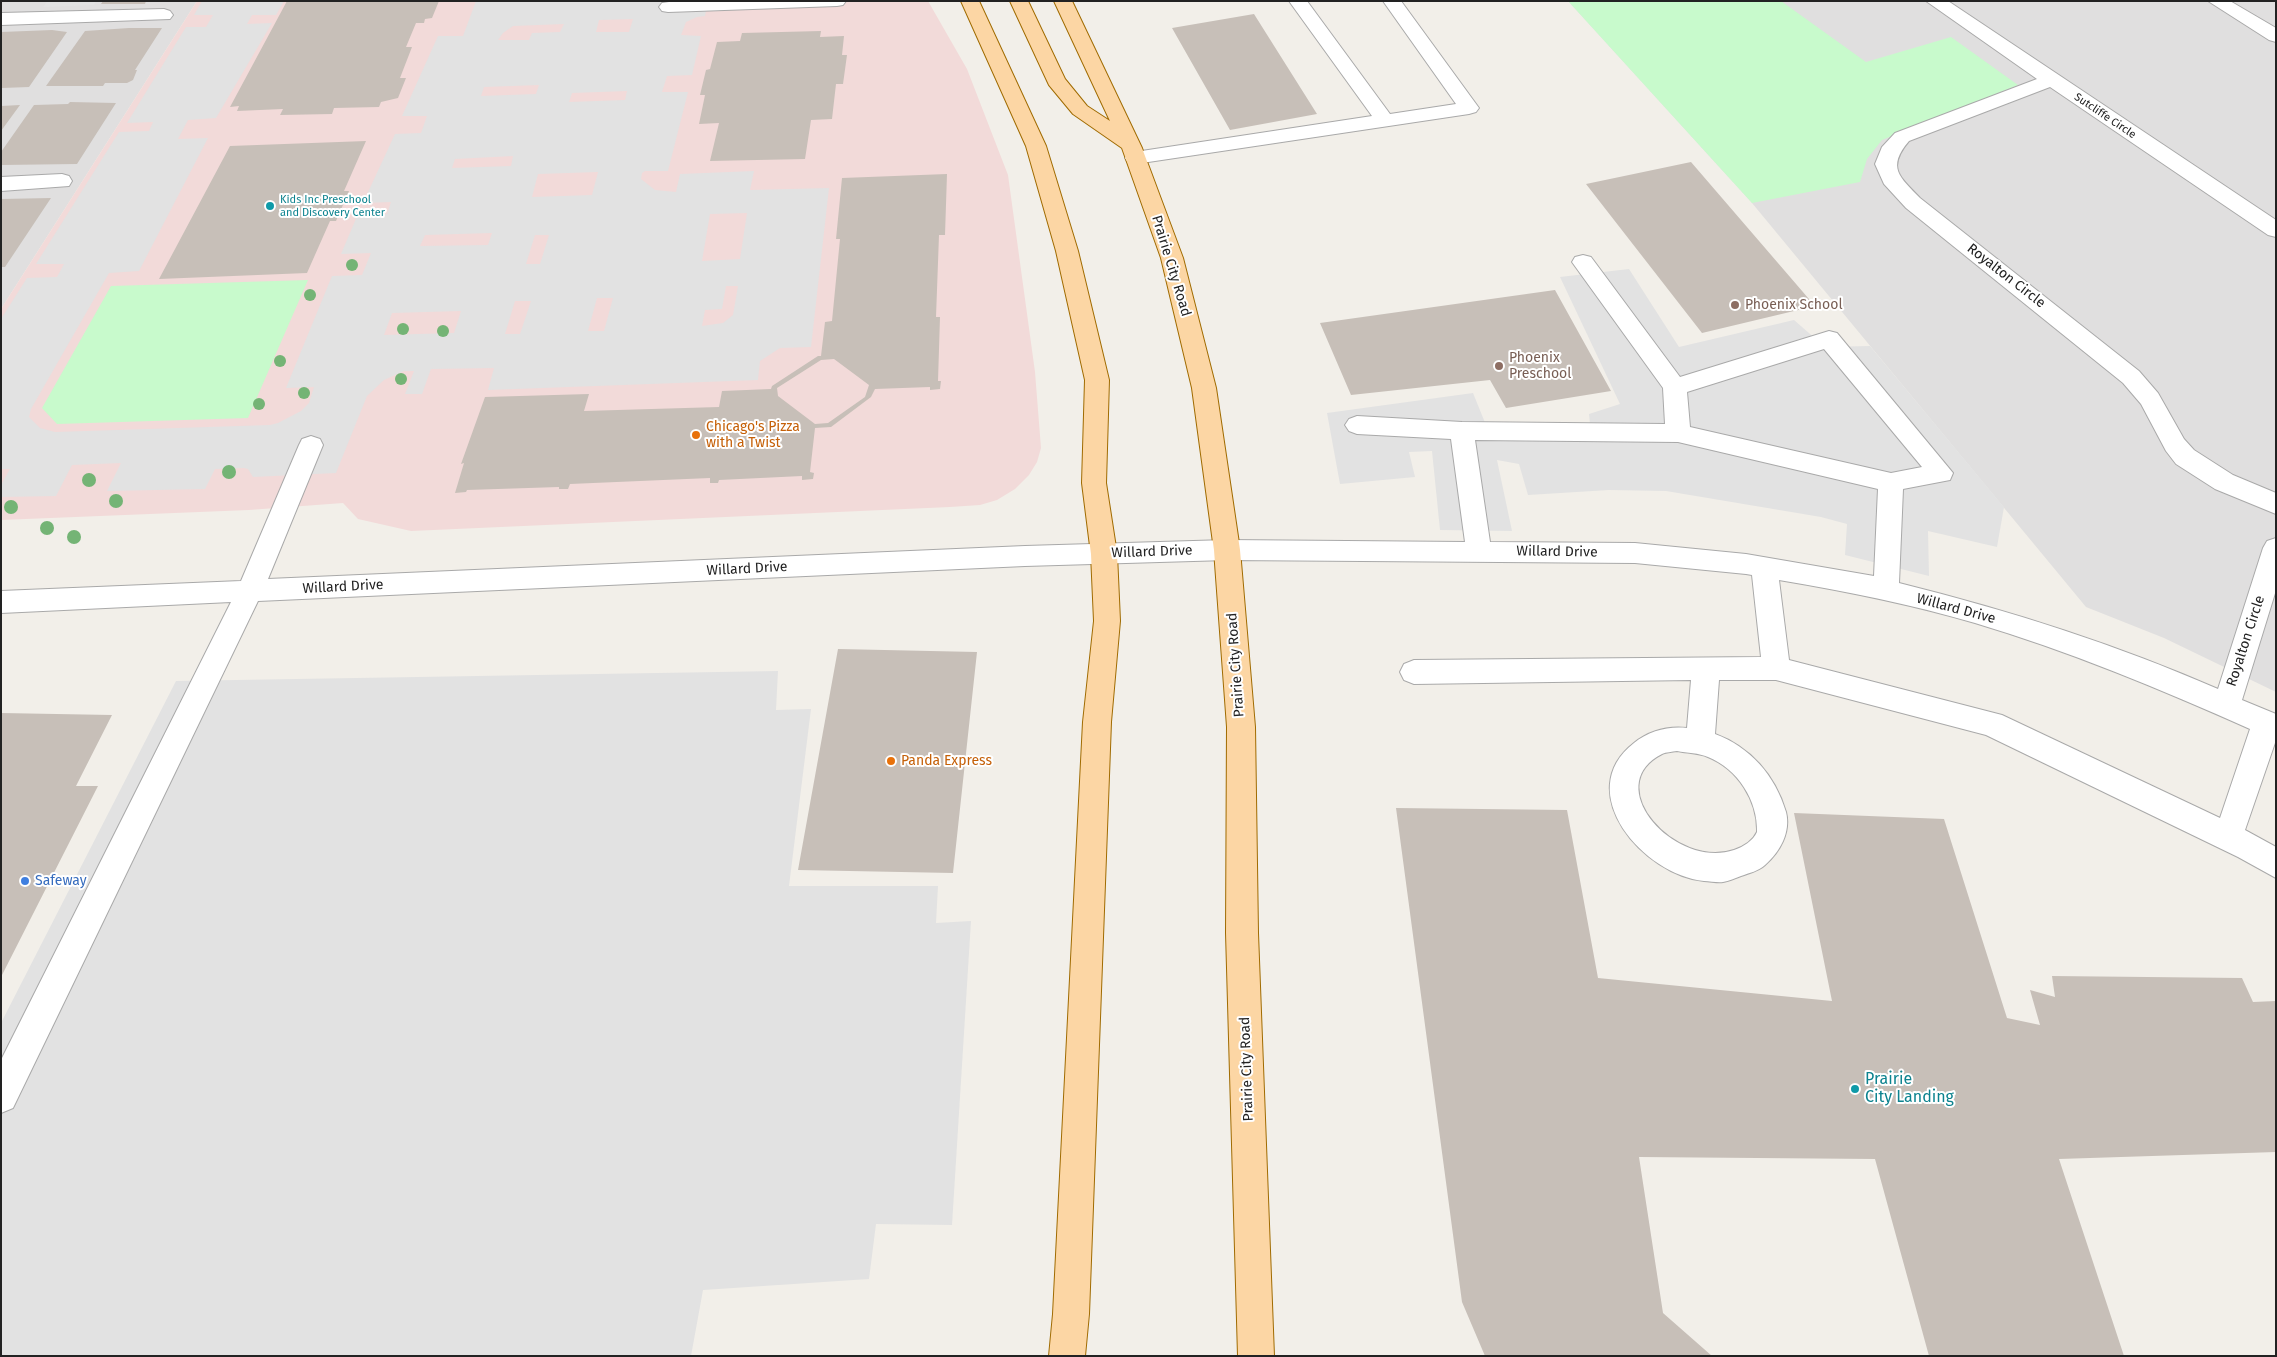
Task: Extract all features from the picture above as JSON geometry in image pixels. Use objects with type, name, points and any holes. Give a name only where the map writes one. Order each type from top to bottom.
[{"type":"main road","points":[[970,1],[1036,146],[1067,251],[1097,380],[1094,483],[1104,554],[1107,621],[1097,722],[1072,1304],[1067,1356]]},
{"type":"main road","points":[[1018,1],[1056,81],[1080,110],[1133,152]]},
{"type":"main road","name":"Prairie City Road","points":[[1063,1],[1133,152],[1172,258],[1204,388],[1227,550],[1240,727],[1242,933],[1256,1356]]},
{"type":"street","points":[[668,7],[837,1]]},
{"type":"street","points":[[1298,1],[1384,121]]},
{"type":"street","points":[[1133,152],[1384,121],[1469,108],[1392,1]]},
{"type":"street","name":"Sutcliffe Circle","points":[[1934,1],[2276,230]]},
{"type":"street","points":[[2217,1],[2276,36]]},
{"type":"street","points":[[1,19],[164,15]]},
{"type":"street","name":"Royalton Circle","points":[[2051,80],[1902,137],[1888,150],[1885,162],[1889,178],[1913,203],[2131,376],[2150,399],[2175,445],[2185,457],[2224,482],[2276,504]]},
{"type":"street","points":[[1,184],[62,181]]},
{"type":"street","points":[[1583,262],[1675,387],[1678,433]]},
{"type":"street","points":[[1357,425],[1462,431],[1678,433],[1891,482],[1941,473],[1829,338],[1675,387]]},
{"type":"street","points":[[1462,431],[1479,551]]},
{"type":"street","points":[[1,1096],[250,591],[311,445]]},
{"type":"street","points":[[1886,590],[1891,482]]},
{"type":"street","name":"Royalton Circle","points":[[2226,706],[2276,548]]},
{"type":"street","name":"Willard Drive","points":[[1,602],[1227,550],[1635,553],[1764,567],[1886,590],[1974,612],[2053,637],[2175,683],[2271,726]]},
{"type":"street","points":[[1764,567],[1776,668]]},
{"type":"street","points":[[1414,672],[1776,668],[1992,724],[2228,837],[2276,864]]},
{"type":"street","points":[[1700,741],[1706,669]]},
{"type":"street","points":[[2228,837],[2271,726]]},
{"type":"street","points":[[1677,739],[1700,741],[1723,750],[1744,764],[1760,782],[1770,803],[1772,824],[1766,843],[1753,858],[1734,867],[1710,869],[1685,864],[1662,852],[1642,835],[1629,814],[1623,792],[1627,772],[1638,755],[1655,744],[1677,739]]},
{"type":"shaded area","points":[[1,1],[197,1],[1,309]]},
{"type":"shaded area","points":[[47,1],[96,1],[94,5],[43,7]]},
{"type":"shaded area","points":[[197,1],[928,1],[967,69],[1008,175],[1035,372],[1041,448],[1037,462],[1029,475],[1015,489],[997,500],[980,505],[950,507],[411,531],[358,519],[343,503],[249,510],[1,520],[1,309]]},
{"type":"shaded area","points":[[202,1],[284,1],[276,15],[252,15],[247,24],[272,23],[216,118],[188,120],[178,139],[208,138],[139,271],[109,273],[31,409],[29,417],[40,428],[55,432],[270,425],[301,411],[309,403],[314,387],[286,388],[332,276],[362,275],[371,253],[341,254],[358,214],[387,214],[391,202],[363,203],[395,134],[421,133],[427,116],[402,116],[438,36],[463,36],[476,1],[708,1],[705,16],[686,22],[681,35],[701,36],[692,75],[667,76],[662,92],[688,92],[668,171],[645,171],[642,173],[641,179],[655,190],[676,192],[680,174],[754,171],[750,190],[829,188],[811,347],[780,348],[760,361],[758,380],[488,390],[494,368],[431,369],[422,394],[405,394],[414,371],[404,371],[384,380],[367,396],[336,473],[253,477],[248,469],[244,468],[215,469],[205,489],[107,491],[121,463],[72,465],[56,496],[1,497],[1,485],[10,469],[1,469],[1,319],[27,278],[57,277],[64,264],[36,264],[119,132],[149,131],[153,122],[127,123],[186,27],[206,27],[213,15],[194,15]],"holes":[[[633,19],[629,32],[596,32],[599,20]],[[564,24],[560,32],[532,33],[529,40],[498,40],[503,33],[513,26]],[[539,85],[536,94],[481,96],[484,87]],[[627,91],[625,100],[569,102],[572,93]],[[513,156],[511,166],[452,168],[455,159]],[[598,172],[592,195],[532,197],[538,174]],[[747,213],[740,259],[702,261],[710,214]],[[492,233],[488,245],[420,246],[425,235]],[[535,235],[549,235],[540,264],[526,264]],[[726,286],[738,286],[733,315],[723,323],[702,326],[705,310],[722,309]],[[597,298],[613,298],[604,331],[588,331]],[[515,301],[531,301],[520,334],[505,334]],[[461,311],[454,333],[384,335],[392,313]]]},
{"type":"shaded area","points":[[1568,1],[2276,1],[2276,692],[2164,638],[2086,607],[1752,203]]},
{"type":"shaded area","points":[[1629,269],[1679,347],[1794,320],[1825,347],[1870,346],[2004,507],[1997,547],[1928,531],[1929,576],[1845,555],[1847,524],[1821,517],[1666,491],[1609,490],[1528,495],[1519,464],[1497,460],[1512,531],[1440,530],[1432,451],[1409,452],[1415,477],[1340,484],[1327,413],[1473,393],[1488,430],[1591,434],[1589,414],[1620,404],[1560,277]]},
{"type":"shaded area","points":[[778,671],[776,710],[811,709],[789,886],[938,886],[936,923],[971,921],[952,1225],[876,1224],[869,1279],[703,1290],[691,1356],[1,1356],[1,1023],[176,681]]},
{"type":"green space","points":[[1568,1],[1781,1],[1866,62],[1951,37],[2018,85],[1882,140],[1867,159],[1860,182],[1752,203]]},
{"type":"green space","points":[[308,280],[248,418],[57,424],[42,408],[111,286]]},
{"type":"building","points":[[103,1],[146,1],[145,4],[101,4]]},
{"type":"building","points":[[287,1],[439,1],[432,18],[425,19],[424,23],[416,23],[406,47],[412,47],[400,78],[406,78],[398,98],[381,102],[379,107],[334,108],[332,114],[280,115],[283,109],[237,111],[239,106],[230,107]]},
{"type":"building","points":[[1254,14],[1317,114],[1230,130],[1172,28]]},
{"type":"building","points":[[162,28],[135,70],[137,70],[133,80],[127,83],[105,83],[103,86],[46,86],[85,31]]},
{"type":"building","points":[[52,30],[67,32],[29,87],[2,88],[1,32]]},
{"type":"building","points":[[821,31],[820,37],[844,36],[842,55],[847,55],[843,84],[836,84],[832,119],[811,120],[805,159],[710,161],[719,123],[699,124],[705,95],[700,95],[706,70],[710,69],[717,42],[740,41],[742,33]]},
{"type":"building","points":[[70,102],[116,103],[77,164],[1,165],[1,152],[34,105],[68,104]]},
{"type":"building","points":[[20,105],[1,131],[1,106]]},
{"type":"building","name":"Kids Inc Preschool and Discovery Center","points":[[366,141],[344,191],[349,191],[336,221],[330,221],[307,273],[159,279],[230,146]]},
{"type":"building","points":[[1691,162],[1815,306],[1702,333],[1586,184]]},
{"type":"building","points":[[947,174],[945,235],[939,235],[936,317],[940,317],[938,381],[941,381],[940,389],[930,390],[930,387],[875,389],[871,397],[831,427],[815,428],[810,472],[814,473],[813,479],[802,480],[802,476],[719,480],[718,483],[710,483],[710,478],[570,484],[568,489],[559,489],[559,487],[467,490],[466,492],[455,493],[464,463],[461,464],[485,397],[589,394],[584,411],[719,407],[722,391],[771,389],[772,386],[818,356],[821,356],[825,322],[832,321],[840,239],[836,239],[842,178]],"holes":[[[834,359],[869,385],[865,397],[828,423],[815,424],[778,396],[777,388],[821,360]]]},
{"type":"building","points":[[51,198],[5,267],[1,267],[1,199]]},
{"type":"building","points":[[1555,290],[1611,391],[1506,408],[1490,380],[1351,395],[1320,323]]},
{"type":"building","name":"Panda Express","points":[[838,649],[977,652],[953,873],[798,870]]},
{"type":"building","name":"Safeway","points":[[1,713],[112,715],[76,786],[98,786],[1,977]]},
{"type":"building","name":"Prairie City Landing","points":[[1396,808],[1567,810],[1598,978],[1832,1001],[1794,813],[1944,819],[2007,1018],[2040,1025],[2030,990],[2055,997],[2052,976],[2242,978],[2253,1002],[2276,1001],[2276,1152],[2059,1159],[2124,1356],[1929,1356],[1875,1159],[1639,1157],[1663,1313],[1712,1356],[1485,1356],[1462,1302]]},
{"type":"place","name":"Kids Inc Preschool and Discovery Center","points":[[270,206]]},
{"type":"place","name":"Phoenix School","points":[[1735,305]]},
{"type":"place","name":"Phoenix Preschool","points":[[1499,366]]},
{"type":"place","name":"Chicago's Pizza with a Twist","points":[[696,435]]},
{"type":"place","name":"Panda Express","points":[[891,761]]},
{"type":"place","name":"Safeway","points":[[25,881]]},
{"type":"place","name":"Prairie City Landing","points":[[1855,1089]]}]
